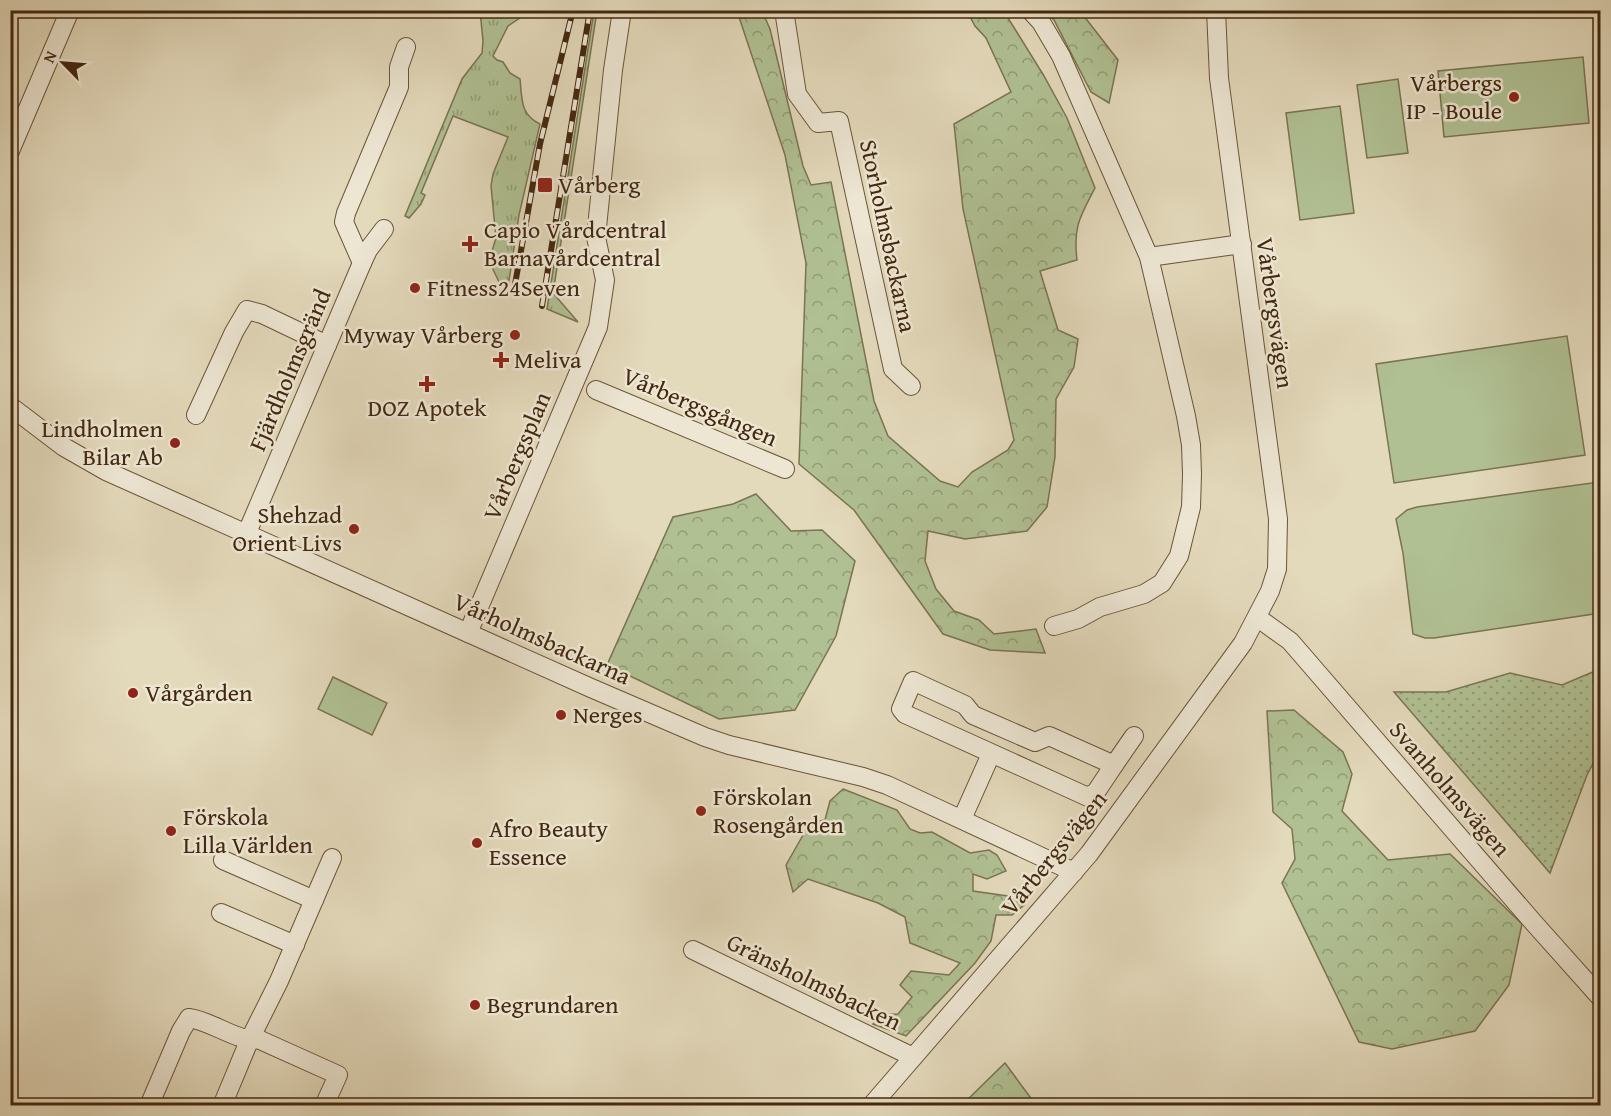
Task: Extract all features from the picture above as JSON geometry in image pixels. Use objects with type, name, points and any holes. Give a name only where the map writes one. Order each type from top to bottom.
[{"type":"street","points":[[10,151],[70,10]]},
{"type":"street","name":"Vårbergsplan","points":[[468,633],[598,327],[605,280],[596,237],[612,81],[622,10]]},
{"type":"street","name":"Storholmsbackarna","points":[[784,10],[797,94],[818,123],[839,121],[893,369],[911,386]]},
{"type":"street","points":[[1030,10],[1041,22],[1061,56],[1149,257],[1191,445],[1191,507],[1179,556],[1162,583],[1144,594],[1100,607],[1078,619],[1054,626]]},
{"type":"street","name":"Vårbergsvägen","points":[[871,1106],[1074,872],[1236,653],[1258,618],[1277,569],[1278,519],[1208,79],[1205,10]]},
{"type":"street","name":"Vårbergsvägen","points":[[1216,10],[1219,78],[1236,245]]},
{"type":"street","points":[[362,263],[344,222],[399,87],[399,67],[406,47]]},
{"type":"street","name":"Fjärdholmsgränd","points":[[246,535],[362,263],[368,250],[384,229]]},
{"type":"street","points":[[1149,257],[1236,245]]},
{"type":"street","points":[[196,415],[247,310],[262,314],[327,345]]},
{"type":"street","name":"Vårbergsgången","points":[[596,390],[785,469]]},
{"type":"street","name":"Vårholmsbackarna","points":[[10,406],[64,447],[86,460],[246,535],[468,633],[729,745],[863,777],[911,795],[1074,872]]},
{"type":"street","name":"Svanholmsvägen","points":[[1258,618],[1290,641],[1600,997]]},
{"type":"street","points":[[1114,765],[1049,736],[1035,742],[972,715],[965,705],[913,681],[901,709],[905,714],[1088,797],[1096,792],[1134,736]]},
{"type":"street","points":[[962,819],[991,754]]},
{"type":"street","points":[[222,1106],[332,858]]},
{"type":"street","points":[[223,860],[314,900]]},
{"type":"street","points":[[220,913],[294,945]]},
{"type":"street","name":"Gränsholmsbacken","points":[[693,950],[913,1057]]},
{"type":"street","points":[[149,1106],[181,1031],[189,1018],[204,1021],[249,1041],[258,1040],[338,1075],[324,1106]]},
{"type":"green space","points":[[1474,10],[1459,16],[1383,11]]},
{"type":"green space","points":[[480,11],[509,11],[513,14],[520,13],[523,16],[508,26],[493,56],[503,62],[510,73],[520,79],[525,111],[540,124],[519,215],[508,287],[500,284],[489,261],[496,238],[491,186],[493,174],[508,137],[453,116],[421,193],[425,195],[421,204],[409,218],[405,216],[462,79],[482,53]]},
{"type":"green space","points":[[594,11],[597,11],[553,293],[578,322],[547,309]]},
{"type":"green space","points":[[737,11],[762,11],[770,29],[803,166],[811,185],[831,182],[874,401],[888,436],[940,481],[958,487],[972,472],[1008,450],[1014,440],[963,209],[954,124],[1011,92],[986,38],[975,26],[967,11],[1002,11],[1005,13],[1067,118],[1095,188],[1077,230],[1077,260],[1040,271],[1058,330],[1078,339],[1074,367],[1056,399],[1055,457],[1047,507],[1027,531],[965,539],[928,531],[925,561],[936,589],[954,611],[979,620],[994,634],[1036,629],[1045,653],[990,650],[943,634],[854,510],[799,464],[806,263],[785,155]]},
{"type":"green space","points":[[1045,11],[1080,11],[1118,60],[1109,103],[1091,92],[1054,20]]},
{"type":"green space","name":"Vårbergs IP - Boule","points":[[1583,57],[1589,123],[1444,137],[1438,71]]},
{"type":"green space","points":[[1398,79],[1408,153],[1367,158],[1357,85]]},
{"type":"green space","points":[[1340,106],[1354,213],[1300,220],[1286,113]]},
{"type":"green space","points":[[1567,336],[1585,455],[1394,483],[1376,364]]},
{"type":"green space","points":[[1599,482],[1600,613],[1434,638],[1413,634],[1403,553],[1396,519],[1407,510]]},
{"type":"green space","points":[[756,494],[791,531],[822,530],[855,561],[836,636],[795,710],[719,719],[607,665],[673,517],[733,504]]},
{"type":"green space","points":[[1600,669],[1600,750],[1587,775],[1550,873],[1394,692],[1446,692],[1510,673],[1562,685]]},
{"type":"green space","points":[[333,677],[387,703],[372,735],[318,709]]},
{"type":"green space","points":[[1294,710],[1343,752],[1352,774],[1342,811],[1388,860],[1450,854],[1522,924],[1509,985],[1475,1031],[1392,1049],[1359,1042],[1282,883],[1295,859],[1292,829],[1273,812],[1267,711]]},
{"type":"green space","points":[[843,789],[897,810],[910,829],[920,833],[932,832],[970,853],[989,850],[997,855],[1006,871],[987,879],[973,874],[973,891],[1008,896],[1024,905],[1012,915],[996,915],[991,941],[975,963],[906,1036],[873,1024],[878,1015],[898,1014],[912,997],[900,985],[911,971],[949,975],[960,963],[910,943],[905,917],[878,903],[808,879],[793,892],[786,865],[810,823],[825,820],[830,801]]},
{"type":"green space","points":[[1005,1063],[1036,1105],[962,1105]]},
{"type":"railway","points":[[514,290],[540,144],[573,10]]},
{"type":"railway","points":[[542,306],[590,10]]},
{"type":"place","name":"Vårbergs IP - Boule","points":[[1514,97]]},
{"type":"place","name":"Vårberg","points":[[545,185]]},
{"type":"place","name":"Capio Vårdcentral Barnavårdcentral","points":[[470,244]]},
{"type":"place","name":"Fitness24Seven","points":[[415,288]]},
{"type":"place","name":"Myway Vårberg","points":[[515,335]]},
{"type":"place","name":"Meliva","points":[[501,360]]},
{"type":"place","name":"DOZ Apotek","points":[[427,384]]},
{"type":"place","name":"Lindholmen Bilar Ab","points":[[175,443]]},
{"type":"place","name":"Shehzad Orient Livs","points":[[354,529]]},
{"type":"place","name":"Vårgården","points":[[133,693]]},
{"type":"place","name":"Nerges","points":[[561,715]]},
{"type":"place","name":"Förskolan Rosengården","points":[[701,811]]},
{"type":"place","name":"Förskola Lilla Världen","points":[[171,831]]},
{"type":"place","name":"Afro Beauty Essence","points":[[477,843]]},
{"type":"place","name":"Begrundaren","points":[[475,1005]]}]
